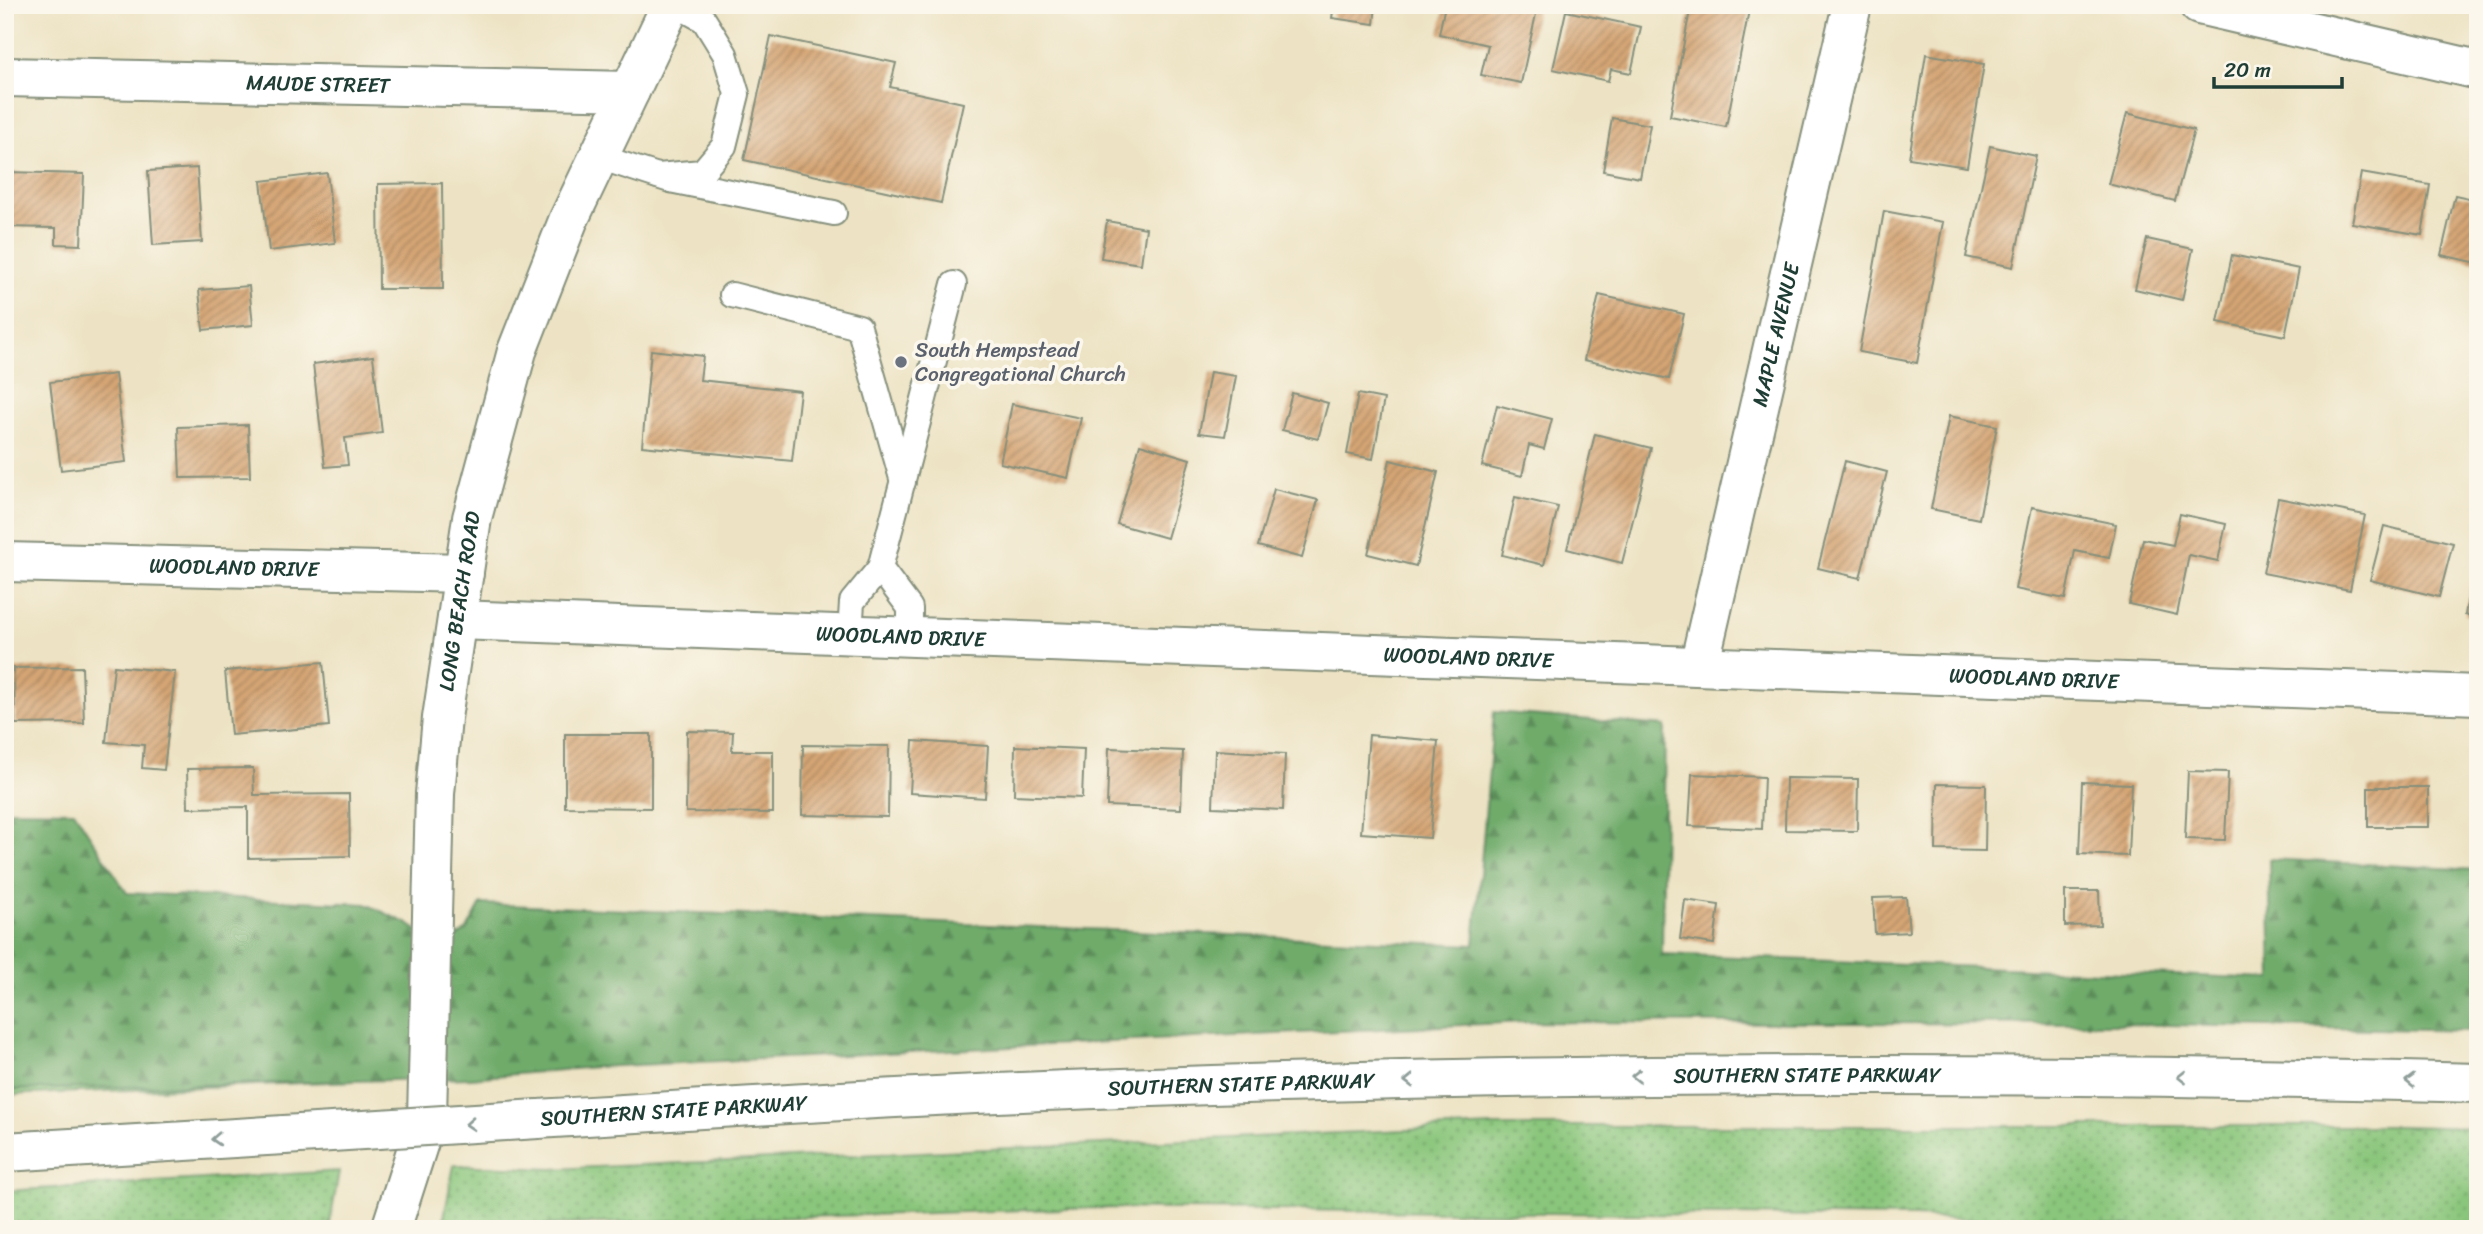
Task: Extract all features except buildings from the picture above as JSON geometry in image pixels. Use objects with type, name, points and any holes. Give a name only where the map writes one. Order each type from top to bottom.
[{"type":"main road","name":"LONG BEACH ROAD","points":[[391,1229],[427,1117],[435,794],[442,718],[472,518],[517,351],[568,221],[671,5]]},
{"type":"main road","name":"MAPLE AVENUE","points":[[1699,666],[1852,5]]},
{"type":"main road","points":[[2199,5],[2478,70]]},
{"type":"main road","name":"MAUDE STREET","points":[[5,77],[630,91]]},
{"type":"main road","name":"WOODLAND DRIVE","points":[[5,562],[464,573]]},
{"type":"main road","name":"WOODLAND DRIVE","points":[[457,620],[2478,695]]},
{"type":"main road","name":"SOUTHERN STATE PARKWAY","points":[[5,1152],[812,1102],[1107,1089],[1587,1076],[2210,1077],[2478,1083]]},
{"type":"lane","points":[[658,176],[702,172],[724,146],[737,93],[725,54],[704,20],[677,5]]},
{"type":"lane","points":[[599,157],[658,176],[834,213]]},
{"type":"lane","points":[[850,635],[852,602],[880,568],[954,284]]},
{"type":"lane","points":[[732,295],[859,327],[903,482]]},
{"type":"lane","points":[[880,568],[910,608],[911,636]]},
{"type":"green space","points":[[1494,712],[1665,726],[1662,954],[2272,979],[2269,859],[2478,870],[2478,1031],[2115,1024],[1525,1022],[596,1067],[471,1078],[5,1090],[5,810],[74,811],[127,893],[366,904],[407,923],[441,946],[467,930],[481,904],[1474,945]]},
{"type":"green space","points":[[355,1081],[5,1095],[5,1090]]},
{"type":"green space","points":[[1493,1126],[2478,1128],[2478,1229],[2204,1229],[1914,1217],[1096,1208],[442,1228],[454,1165],[552,1169]]},
{"type":"green space","points":[[339,1171],[329,1229],[5,1229],[5,1191]]},
{"type":"place","name":"South Hempstead Congregational Church","points":[[901,362]]}]
